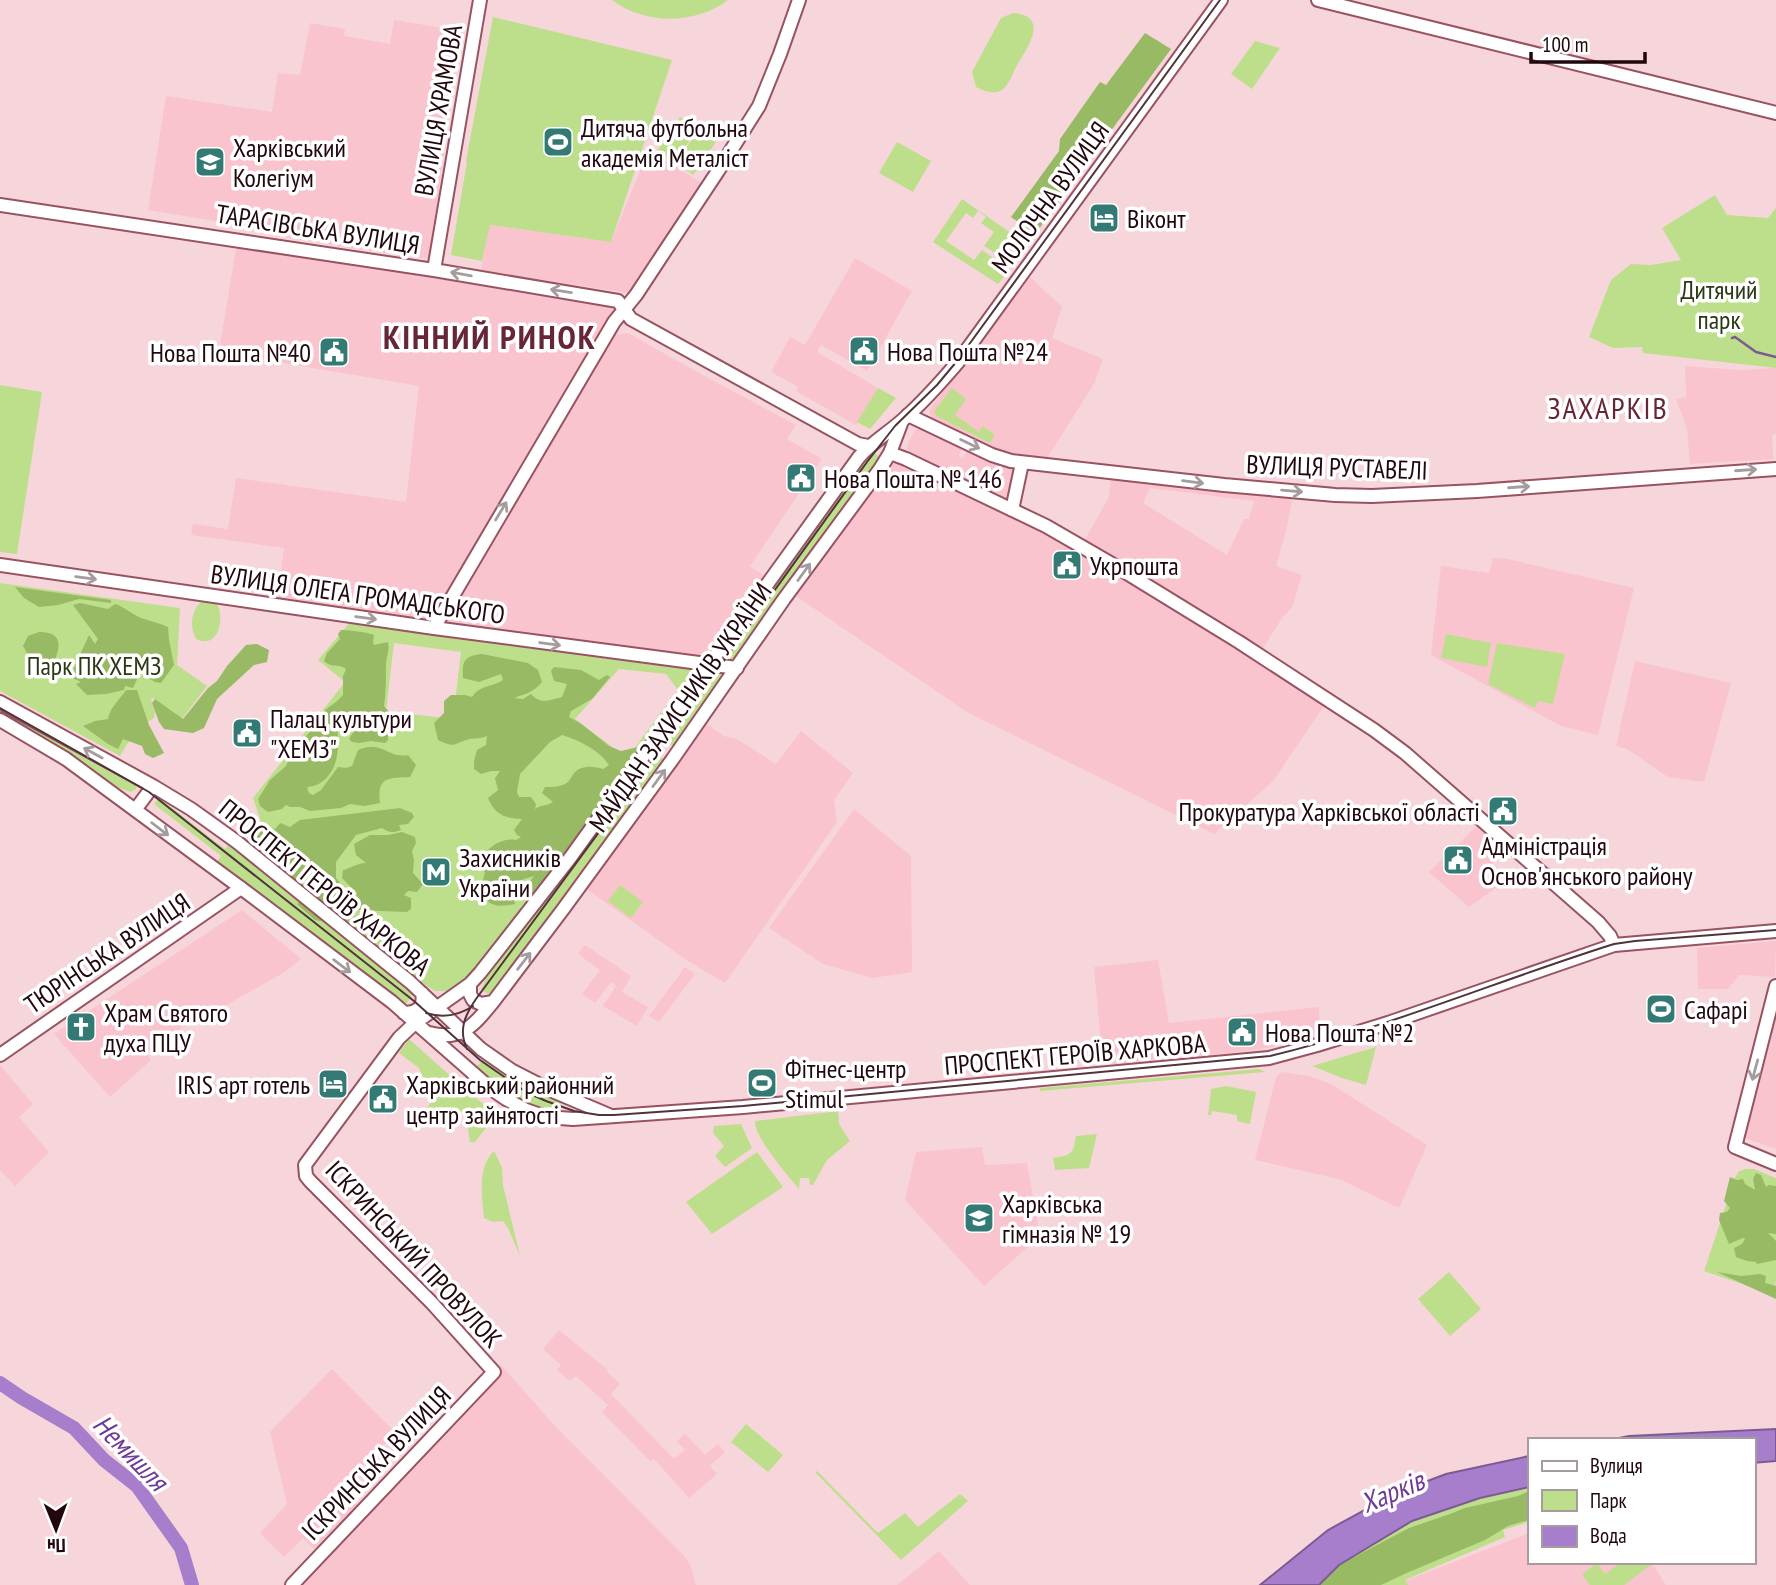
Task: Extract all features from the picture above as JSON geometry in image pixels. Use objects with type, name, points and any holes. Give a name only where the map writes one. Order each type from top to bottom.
[{"type":"main road","name":"ВУЛИЦЯ ХРАМОВА","points":[[434,270],[480,0]]},
{"type":"main road","points":[[433,628],[614,322],[636,295],[761,101],[799,0]]},
{"type":"main road","name":"МОЛОЧНА ВУЛИЦЯ","points":[[905,418],[958,362],[1222,0]]},
{"type":"main road","points":[[1318,0],[1776,113]]},
{"type":"main road","name":"ТАРАСІВСЬКА ВУЛИЦЯ","points":[[0,205],[434,270],[618,301],[624,309]]},
{"type":"main road","points":[[624,309],[631,319],[852,440],[906,459],[1046,526],[1121,569],[1320,694],[1405,753],[1598,922],[1614,945]]},
{"type":"main road","name":"МАЙДАН ЗАХИСНИКІВ УКРАЇНИ","points":[[905,418],[890,453],[676,754],[482,1015],[462,1032],[449,1036],[438,1035],[420,1027],[438,1008],[470,984],[570,858],[814,517],[868,446],[905,418]]},
{"type":"main road","name":"ВУЛИЦЯ РУСТАВЕЛІ","points":[[905,418],[1000,458],[1022,463],[1335,495],[1477,491],[1776,468]]},
{"type":"main road","points":[[1012,510],[1022,463]]},
{"type":"main road","name":"ВУЛИЦЯ ОЛЕГА ГРОМАДСЬКОГО","points":[[0,565],[433,628],[737,668]]},
{"type":"main road","name":"ПРОСПЕКТ ГЕРОЇВ ХАРКОВА","points":[[0,702],[153,786],[224,832],[421,1000],[438,1008],[481,1049],[511,1070],[550,1090],[613,1116]]},
{"type":"main road","name":"ПРОСПЕКТ ГЕРОЇВ ХАРКОВА","points":[[0,720],[66,759],[241,888],[404,1013],[506,1099],[537,1114],[556,1119],[743,1107],[1273,1057],[1388,1023],[1614,945],[1776,931]]},
{"type":"main road","points":[[656,740],[676,754]]},
{"type":"main road","points":[[135,810],[153,786]]},
{"type":"main road","name":"ТЮРІНСЬКА ВУЛИЦЯ","points":[[0,1055],[241,888]]},
{"type":"main road","points":[[470,984],[470,994],[474,1001],[481,1004],[492,1002]]},
{"type":"main road","points":[[1776,986],[1735,1147],[1776,1164]]},
{"type":"main road","points":[[404,1013],[414,1012],[421,1000],[455,996],[449,1036],[450,1049],[461,1063],[467,1052],[481,1049]]},
{"type":"main road","points":[[420,1027],[421,1000]]},
{"type":"main road","points":[[481,1049],[474,1039],[474,1034],[482,1015]]},
{"type":"main road","name":"ІСКРИНСЬКИЙ ПРОВУЛОК","points":[[420,1027],[399,1038],[305,1165],[306,1176],[431,1302],[494,1372]]},
{"type":"main road","name":"ІСКРИНСЬКА ВУЛИЦЯ","points":[[292,1585],[494,1372]]},
{"type":"shaded area","points":[[394,20],[462,31],[447,96],[451,97],[430,259],[338,246],[258,232],[253,227],[148,210],[166,96],[272,112],[278,73],[300,75],[310,23],[345,29],[344,36],[390,44]]},
{"type":"shaded area","points":[[649,149],[701,183],[628,293],[481,270],[489,225],[611,242]]},
{"type":"shaded area","points":[[237,243],[612,307],[616,310],[431,621],[277,602],[284,548],[191,535],[193,524],[228,529],[236,478],[406,502],[419,386],[219,352]]},
{"type":"shaded area","points":[[855,258],[912,291],[867,371],[821,345],[817,352],[878,388],[856,425],[796,391],[798,387],[771,372],[790,337],[805,345]]},
{"type":"shaded area","points":[[1029,276],[1062,307],[1052,338],[1103,359],[1095,382],[1046,460],[1004,454],[932,418],[929,412]]},
{"type":"shaded area","name":"КІННИЙ РИНОК","points":[[628,333],[796,425],[787,439],[822,459],[750,566],[766,577],[713,652],[700,658],[449,625],[446,621],[451,608],[612,335]]},
{"type":"shaded area","points":[[1685,366],[1739,370],[1776,368],[1776,433],[1772,435],[1773,459],[1690,464],[1687,428],[1676,399],[1686,397]]},
{"type":"shaded area","points":[[923,427],[962,447],[959,456],[962,458],[968,450],[998,465],[1013,468],[1015,470],[1008,503],[996,497],[995,493],[948,469],[944,471],[909,453],[908,443],[915,430]]},
{"type":"shaded area","points":[[893,464],[899,464],[1042,529],[1090,555],[1324,706],[1273,781],[1214,834],[967,712],[794,595]]},
{"type":"shaded area","points":[[1111,476],[1293,496],[1276,566],[1302,575],[1292,607],[1262,650],[1084,541],[1109,497]],"holes":[[[1150,488],[1254,501],[1249,519],[1244,519],[1227,555],[1143,503]]]},
{"type":"shaded area","points":[[1493,558],[1634,588],[1598,735],[1561,726],[1431,655],[1441,566],[1489,573]]},
{"type":"shaded area","points":[[1635,661],[1731,683],[1704,782],[1668,777],[1627,749],[1616,746]]},
{"type":"shaded area","points":[[704,722],[776,764],[801,731],[853,773],[834,800],[837,822],[725,983],[688,961],[585,888]]},
{"type":"shaded area","points":[[854,809],[911,856],[912,972],[872,978],[823,964],[769,928]]},
{"type":"shaded area","points":[[1480,823],[1507,847],[1490,867],[1504,882],[1469,907],[1429,872]]},
{"type":"shaded area","points":[[242,910],[301,959],[285,972],[191,1025],[184,1026],[146,1053],[151,1060],[110,1097],[54,1034]]},
{"type":"shaded area","points":[[1776,941],[1775,977],[1739,975],[1728,989],[1698,989],[1697,948]]},
{"type":"shaded area","points":[[585,945],[631,976],[622,992],[648,1007],[637,1026],[603,1006],[616,986],[611,982],[595,1003],[582,994],[600,970],[578,954]]},
{"type":"shaded area","points":[[1158,960],[1169,1023],[1319,1007],[1320,1035],[1239,1052],[1103,1065],[1094,967]]},
{"type":"shaded area","points":[[685,967],[695,974],[659,1022],[649,1016]]},
{"type":"shaded area","points":[[1776,1018],[1776,1149],[1745,1138]]},
{"type":"shaded area","points":[[0,1065],[33,1104],[19,1117],[49,1152],[15,1186],[0,1170]]},
{"type":"shaded area","points":[[1282,1072],[1309,1076],[1331,1084],[1427,1145],[1399,1208],[1339,1179],[1255,1160],[1276,1077]]},
{"type":"shaded area","name":"Харківська гімназія № 19","points":[[982,1147],[985,1165],[1027,1163],[1040,1236],[984,1286],[905,1200],[916,1152]]},
{"type":"shaded area","points":[[559,1330],[608,1370],[620,1384],[611,1394],[674,1459],[685,1450],[677,1441],[685,1434],[705,1455],[718,1444],[725,1452],[710,1466],[717,1474],[689,1498],[654,1459],[650,1461],[602,1412],[608,1405],[576,1376],[570,1381],[557,1370],[561,1365],[543,1349]]},
{"type":"shaded area","points":[[501,1365],[555,1426],[685,1557],[696,1585],[292,1585]]},
{"type":"shaded area","points":[[332,1369],[396,1433],[340,1488],[358,1506],[314,1549],[303,1538],[284,1557],[260,1533],[287,1504],[270,1432]]},
{"type":"shaded area","points":[[1528,1533],[1528,1564],[1652,1564],[1666,1585],[1394,1585]]},
{"type":"shaded area","points":[[939,1551],[970,1585],[897,1585]]},
{"type":"green space","points":[[612,0],[728,0],[701,14],[670,19],[639,14]]},
{"type":"green space","points":[[1013,13],[1024,15],[1031,20],[1034,26],[1030,42],[1002,90],[982,90],[976,87],[972,72],[1001,18]]},
{"type":"green space","name":"Дитяча футбольна академія Металіст","points":[[493,17],[672,60],[611,242],[490,225],[482,261],[451,255]]},
{"type":"green space","points":[[1145,33],[1171,49],[1036,233],[1033,233],[1011,217],[1059,151],[1060,139],[1100,82],[1106,85]]},
{"type":"green space","points":[[1255,41],[1280,48],[1252,89],[1231,74]]},
{"type":"green space","points":[[680,117],[697,129],[675,163],[657,151]]},
{"type":"green space","points":[[698,130],[716,142],[693,175],[676,163]]},
{"type":"green space","points":[[897,142],[931,161],[913,192],[879,173]]},
{"type":"green space","name":"Дитячий парк","points":[[1715,195],[1727,215],[1768,218],[1776,208],[1776,368],[1643,353],[1642,347],[1613,348],[1589,337],[1611,280],[1631,264],[1651,265],[1681,260],[1662,228]]},
{"type":"green space","points":[[962,199],[1025,243],[1025,249],[1013,265],[1007,261],[1004,253],[995,253],[984,246],[994,232],[981,223],[986,217],[978,211],[973,218],[966,213],[946,241],[974,260],[982,250],[992,257],[995,265],[1005,265],[1010,269],[998,284],[933,242]]},
{"type":"green space","points":[[0,385],[42,392],[17,554],[0,552]]},
{"type":"green space","points":[[878,388],[896,398],[870,429],[857,422]]},
{"type":"green space","points":[[952,388],[966,399],[955,415],[979,432],[983,426],[995,435],[990,443],[936,416],[934,411]]},
{"type":"green space","points":[[871,451],[880,457],[873,467],[735,660],[731,663],[722,661],[720,658]]},
{"type":"green space","name":"Парк ПК ХЕМЗ","points":[[0,583],[180,608],[177,665],[207,686],[182,719],[153,698],[154,718],[131,738],[120,756],[0,691]]},
{"type":"green space","points":[[15,587],[111,600],[111,603],[79,599],[39,607],[24,598]]},
{"type":"green space","points":[[204,600],[215,602],[220,613],[216,635],[205,641],[196,639],[192,623],[196,608]]},
{"type":"green space","points":[[80,603],[108,609],[115,604],[141,618],[168,627],[174,665],[161,683],[140,673],[133,688],[125,686],[124,690],[87,695],[76,684],[81,682],[70,677],[89,635],[95,644],[98,639],[73,605]]},
{"type":"green space","points":[[352,620],[691,668],[694,676],[564,862],[522,909],[469,978],[453,990],[435,991],[254,850],[252,840],[262,825],[253,798],[345,682],[318,660]],"holes":[[[394,643],[461,652],[453,719],[386,711]],[[619,669],[666,674],[678,690],[627,758],[575,719]]]},
{"type":"green space","points":[[341,630],[374,635],[374,645],[388,642],[384,706],[390,713],[404,716],[403,722],[388,730],[388,740],[385,743],[352,742],[349,739],[366,714],[362,711],[354,713],[349,721],[338,728],[338,753],[334,767],[321,783],[307,787],[309,793],[313,795],[321,790],[338,767],[352,766],[358,750],[366,747],[408,755],[416,765],[410,777],[390,779],[382,784],[380,803],[364,806],[350,804],[341,808],[310,811],[286,805],[282,809],[268,812],[260,806],[258,799],[270,780],[286,766],[293,750],[320,721],[325,710],[343,695],[343,676],[346,669],[324,661],[327,653],[340,639],[338,634]]},
{"type":"green space","points":[[39,632],[54,635],[57,639],[58,649],[51,669],[31,660],[23,646],[28,636]]},
{"type":"green space","points":[[1446,634],[1491,643],[1487,667],[1441,658]]},
{"type":"green space","points":[[1497,643],[1565,654],[1553,704],[1538,701],[1535,708],[1488,684]]},
{"type":"green space","points":[[257,644],[269,650],[267,662],[254,665],[217,699],[204,728],[193,733],[164,729],[152,703],[155,699],[183,719],[246,645]]},
{"type":"green space","points":[[476,655],[528,663],[538,670],[542,682],[539,686],[514,698],[523,699],[531,694],[542,701],[562,697],[567,684],[554,681],[551,671],[554,667],[581,670],[599,680],[607,675],[610,677],[592,699],[571,711],[569,717],[609,746],[621,751],[638,747],[642,749],[543,889],[532,894],[529,883],[534,876],[512,883],[515,904],[509,905],[498,906],[490,903],[479,892],[485,873],[479,862],[494,845],[521,837],[514,830],[522,819],[501,814],[488,798],[498,790],[495,778],[500,771],[481,774],[474,769],[477,750],[486,745],[487,736],[449,744],[438,740],[434,723],[444,713],[444,701],[451,695],[472,697],[482,688],[503,680],[501,674],[479,682],[463,678],[465,660]],"holes":[[[562,735],[594,750],[609,765],[603,769],[581,768],[565,784],[545,787],[542,793],[553,802],[535,809],[536,804],[531,797],[519,797],[517,792],[520,774],[550,742]]]},
{"type":"green space","points":[[713,669],[727,671],[674,747],[663,739]]},
{"type":"green space","points":[[126,690],[137,690],[149,725],[164,753],[153,758],[145,754],[142,746],[123,739],[118,749],[83,726],[108,719]]},
{"type":"green space","points":[[0,706],[137,784],[136,789],[131,792],[119,788],[0,716]]},
{"type":"green space","points":[[653,752],[666,760],[499,985],[488,994],[481,989],[488,975]]},
{"type":"green space","points":[[159,798],[225,849],[229,844],[300,899],[411,993],[412,996],[406,1004],[402,1004],[216,863],[221,856],[154,804]]},
{"type":"green space","points":[[400,808],[412,813],[414,817],[408,824],[399,825],[401,830],[396,832],[382,828],[356,835],[336,862],[336,878],[346,893],[342,899],[356,898],[357,893],[342,878],[343,870],[366,863],[356,855],[354,844],[370,835],[402,832],[415,837],[416,843],[412,851],[413,873],[423,884],[417,892],[408,891],[404,895],[411,898],[411,909],[407,912],[356,910],[355,917],[349,921],[334,918],[315,920],[297,904],[311,893],[250,842],[257,832],[267,827],[275,829],[280,823],[290,827],[300,820]]},
{"type":"green space","points":[[620,885],[643,902],[631,918],[608,901]]},
{"type":"green space","points":[[409,1039],[497,1114],[475,1142],[470,1142],[465,1110],[435,1128],[432,1117],[420,1117],[433,1100],[419,1068],[399,1053]]},
{"type":"green space","points":[[1376,1047],[1366,1085],[1312,1066]]},
{"type":"green space","points":[[484,1060],[512,1079],[561,1103],[559,1110],[548,1112],[538,1109],[503,1089],[477,1070],[477,1066]]},
{"type":"green space","points":[[1259,1069],[1265,1072],[1040,1091],[1040,1088]]},
{"type":"green space","points":[[1226,1086],[1256,1092],[1250,1124],[1237,1121],[1237,1115],[1212,1111],[1211,1115],[1208,1115],[1211,1089]]},
{"type":"green space","points":[[838,1111],[839,1124],[850,1141],[827,1160],[813,1185],[810,1185],[809,1178],[800,1178],[799,1189],[760,1137],[755,1121]]},
{"type":"green space","points":[[741,1124],[752,1148],[725,1167],[715,1156],[724,1146],[713,1133],[714,1126]]},
{"type":"green space","points":[[1097,1134],[1089,1168],[1055,1170],[1053,1158],[1070,1153],[1076,1136]]},
{"type":"green space","points":[[494,1151],[502,1167],[503,1185],[520,1256],[503,1221],[493,1222],[484,1218],[483,1174]]},
{"type":"green space","points":[[757,1152],[783,1187],[712,1234],[686,1202]]},
{"type":"green space","points":[[1754,1169],[1776,1178],[1774,1295],[1704,1271],[1735,1178],[1738,1172]]},
{"type":"green space","points":[[1756,1173],[1761,1175],[1766,1187],[1776,1186],[1776,1234],[1768,1233],[1776,1241],[1776,1260],[1757,1264],[1736,1257],[1734,1248],[1745,1239],[1729,1244],[1719,1220],[1720,1213],[1727,1212],[1730,1208],[1724,1201],[1730,1177],[1743,1179],[1745,1184],[1755,1190],[1753,1179]]},
{"type":"green space","points":[[1449,1272],[1481,1309],[1450,1336],[1418,1299]]},
{"type":"green space","points":[[1717,1272],[1766,1276],[1765,1283],[1776,1286],[1776,1299]]},
{"type":"green space","points":[[746,1424],[783,1455],[768,1472],[731,1442]]},
{"type":"green space","points":[[817,1471],[878,1533],[905,1513],[918,1527],[960,1494],[968,1501],[901,1560],[815,1472]]},
{"type":"green space","points":[[1528,1487],[1528,1522],[1503,1530],[1505,1537],[1405,1580],[1408,1585],[1319,1585],[1339,1565],[1412,1521],[1480,1498]]},
{"type":"green space","points":[[1528,1492],[1528,1520],[1508,1526],[1485,1540],[1381,1585],[1320,1585],[1341,1564],[1409,1528],[1465,1508]]},
{"type":"green space","points":[[1598,1564],[1605,1574],[1619,1564],[1651,1565],[1624,1585],[1590,1585],[1582,1574]]},
{"type":"water","points":[[1776,1429],[1776,1461],[1755,1463],[1755,1438],[1619,1438]]},
{"type":"water","points":[[1528,1456],[1528,1487],[1480,1498],[1412,1521],[1339,1565],[1319,1585],[1260,1585],[1328,1530],[1396,1493],[1446,1474]]},
{"type":"waterway","points":[[1732,338],[1735,337],[1756,352],[1776,357]]},
{"type":"waterway","name":"Немишля","points":[[0,1383],[74,1428],[104,1460],[137,1486],[181,1548],[192,1585]]},
{"type":"tram line","points":[[467,1049],[463,1035],[464,1023],[476,999],[867,462],[895,426],[957,361],[1220,0]]},
{"type":"tram line","points":[[0,708],[149,792],[414,1001],[480,1060],[526,1092],[574,1111],[599,1115],[743,1106],[1270,1056],[1357,1032],[1614,944],[1776,930]]},
{"type":"tram line","points":[[426,1013],[450,1015],[473,1006]]},
{"type":"place","name":"Дитяча футбольна академія Металіст","points":[[558,142]]},
{"type":"place","name":"Харківський Колегіум","points":[[210,162]]},
{"type":"place","name":"Віконт","points":[[1104,218]]},
{"type":"place","name":"Нова Пошта №24","points":[[864,351]]},
{"type":"place","name":"Нова Пошта №40","points":[[334,352]]},
{"type":"place","name":"Нова Пошта № 146","points":[[801,478]]},
{"type":"place","name":"Укрпошта","points":[[1067,565]]},
{"type":"place","name":"Палац культури \"ХЕМЗ\"","points":[[247,733]]},
{"type":"place","name":"Прокуратура Харківської області","points":[[1503,811]]},
{"type":"place","name":"Адміністрація Основ'янського району","points":[[1458,860]]},
{"type":"place","name":"Захисників України","points":[[436,872]]},
{"type":"place","name":"Сафарі","points":[[1661,1009]]},
{"type":"place","name":"Храм Святого духа ПЦУ","points":[[81,1027]]},
{"type":"place","name":"Нова Пошта №2","points":[[1242,1032]]},
{"type":"place","name":"Фітнес-центр Stimul","points":[[762,1083]]},
{"type":"place","name":"IRIS арт готель","points":[[333,1084]]},
{"type":"place","name":"Харківський районний центр зайнятості","points":[[383,1099]]},
{"type":"place","name":"Харківська гімназія № 19","points":[[979,1218]]},
{"type":"district","name":"КІННИЙ РИНОК","points":[[490,336]]},
{"type":"district","name":"ЗАХАРКІВ","points":[[1608,407]]},
{"type":"water label","name":"Харків","points":[[1392,1491]]}]
